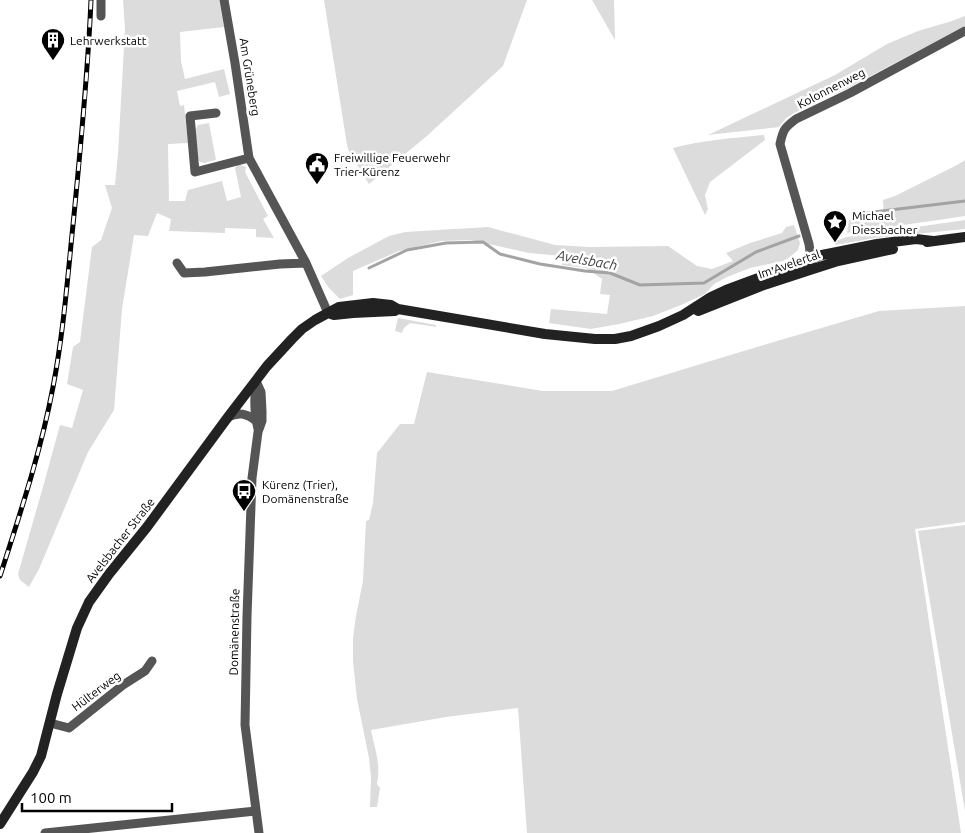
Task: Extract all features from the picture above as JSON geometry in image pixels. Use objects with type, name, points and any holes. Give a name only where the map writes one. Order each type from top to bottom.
[{"type":"main road","points":[[812,264],[822,255],[877,244],[916,239],[933,241],[965,237]]},
{"type":"main road","name":"Im Avelertal","points":[[328,313],[341,315],[394,311],[398,309],[545,334],[615,339],[631,336],[659,326],[683,315],[726,290],[774,272],[812,264]]},
{"type":"main road","name":"Im Avelertal","points":[[683,315],[703,310],[812,264]]},
{"type":"main road","name":"Avelsbacher Straße","points":[[0,824],[37,766],[77,628],[89,602],[273,359],[296,335],[315,320],[328,313]]},
{"type":"street","points":[[101,0],[101,16]]},
{"type":"street","name":"Am Grüneberg","points":[[224,0],[236,63],[249,158],[306,264],[328,313]]},
{"type":"street","name":"Kolonnenweg","points":[[812,264],[809,244],[780,144],[782,132],[796,119],[850,93],[965,31]]},
{"type":"street","points":[[216,113],[190,116],[195,172],[249,158]]},
{"type":"street","points":[[177,263],[184,273],[280,264],[306,264]]},
{"type":"street","name":"Domänenstraße","points":[[256,381],[254,396],[258,432]]},
{"type":"street","name":"Domänenstraße","points":[[256,381],[262,392],[262,421],[258,432],[252,478],[246,616],[245,725],[259,833]]},
{"type":"street","points":[[228,417],[242,414],[256,421]]},
{"type":"street","name":"Hülterweg","points":[[50,723],[69,728],[123,685],[145,671],[152,661]]},
{"type":"street","points":[[45,833],[256,811]]},
{"type":"shaded area","points":[[123,0],[219,0],[224,27],[180,32],[181,61],[185,79],[224,69],[230,94],[219,97],[215,82],[177,91],[180,106],[184,105],[188,143],[168,144],[169,201],[185,201],[188,190],[222,181],[227,201],[241,197],[235,168],[238,164],[246,167],[245,172],[268,216],[263,219],[274,238],[256,237],[256,229],[225,228],[225,233],[169,231],[171,219],[157,213],[148,236],[134,235],[122,309],[114,410],[88,452],[39,569],[29,587],[20,580],[18,574],[60,425],[72,428],[83,390],[67,384],[73,347],[80,342],[92,247],[101,240],[112,208],[105,185],[115,185],[125,29]]},
{"type":"shaded area","points":[[324,0],[527,0],[503,66],[428,135],[369,184],[349,152],[347,145]]},
{"type":"shaded area","points":[[592,0],[614,0],[615,40]]},
{"type":"shaded area","points":[[965,16],[965,26],[848,88],[794,113],[786,118],[779,127],[708,135],[835,75],[887,44],[918,31]]},
{"type":"shaded area","points":[[209,123],[216,160],[204,163],[200,162],[196,157],[194,132],[198,125]]},
{"type":"shaded area","points":[[764,135],[765,140],[710,182],[705,195],[708,209],[705,215],[673,148],[707,141]]},
{"type":"shaded area","points":[[965,160],[965,216],[847,233],[849,220],[884,215],[883,200],[895,196]]},
{"type":"shaded area","points":[[965,220],[965,229],[875,238],[835,245],[835,241],[847,237]]},
{"type":"shaded area","points":[[794,225],[800,243],[798,250],[783,261],[750,268],[727,277],[714,284],[705,294],[653,316],[591,329],[549,323],[551,309],[607,314],[610,295],[600,294],[602,279],[586,268],[562,265],[562,256],[529,253],[471,240],[441,241],[399,251],[353,271],[353,295],[340,299],[321,276],[348,258],[389,236],[405,232],[488,227],[555,245],[589,247],[668,246],[697,266],[712,269],[733,261],[726,253],[782,233],[786,227]]},
{"type":"shaded area","points":[[965,306],[965,522],[915,529],[961,833],[527,833],[518,708],[446,717],[371,730],[378,763],[377,784],[380,788],[377,807],[370,807],[371,777],[369,758],[357,699],[353,661],[353,638],[363,581],[366,521],[369,520],[373,503],[377,453],[400,424],[414,424],[427,372],[543,391],[612,391],[879,311]]},
{"type":"shaded area","points":[[398,318],[436,325],[436,327],[410,323],[404,328],[402,333],[395,331]]},
{"type":"shaded area","points":[[965,525],[965,811],[918,531]]},
{"type":"waterway","name":"Avelsbach","points":[[857,214],[965,201]]},
{"type":"waterway","name":"Avelsbach","points":[[369,268],[407,250],[446,243],[483,242],[500,254],[540,264],[610,273],[640,285],[704,283],[756,252],[799,236]]},
{"type":"railway","points":[[0,576],[36,459],[57,366],[79,161],[91,0]]},
{"type":"place","name":"Lehrwerkstatt","points":[[53,61]]},
{"type":"place","name":"Freiwillige Feuerwehr Trier-Kürenz","points":[[317,185]]},
{"type":"place","name":"Michael Diessbacher","points":[[835,243]]},
{"type":"place","name":"Kürenz (Trier), Domänenstraße","points":[[244,512]]}]
